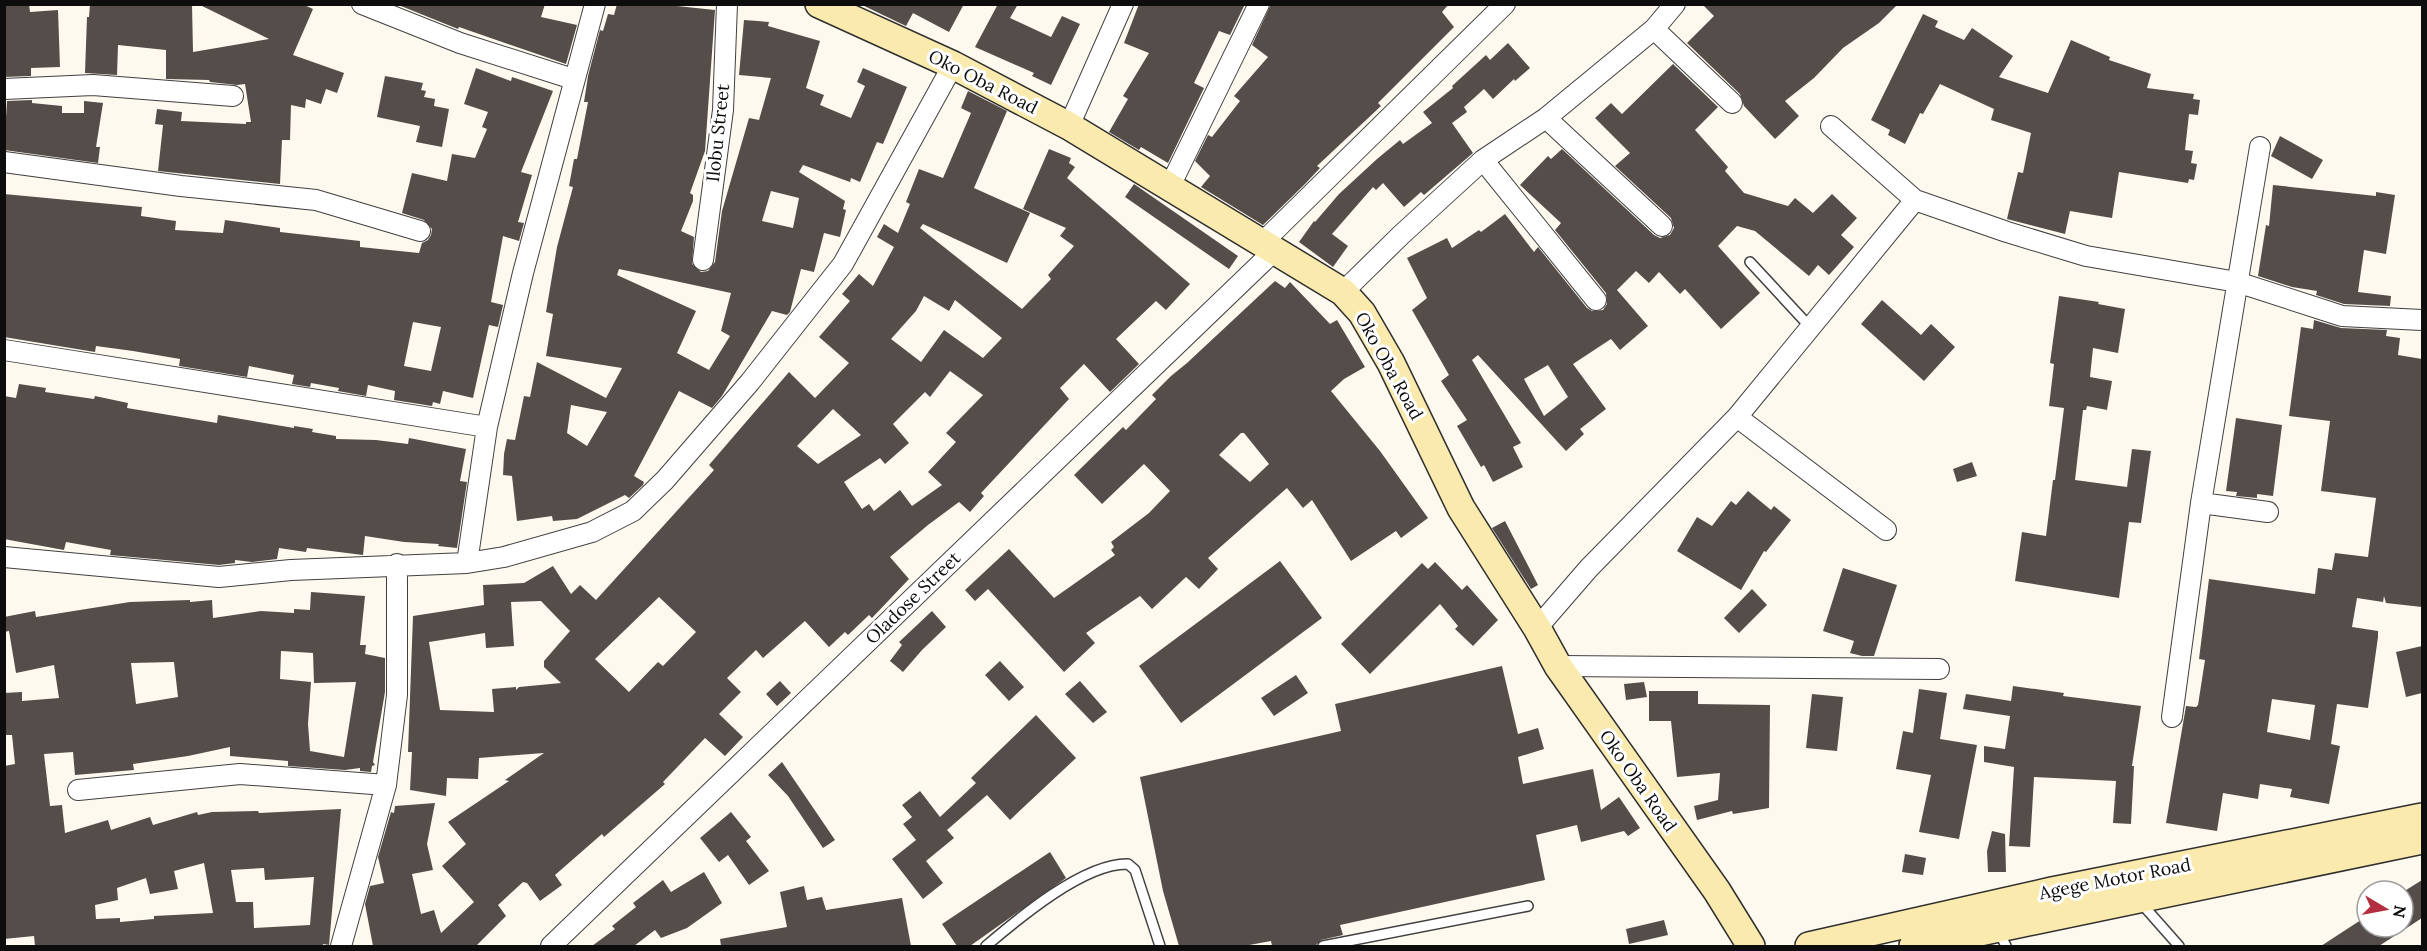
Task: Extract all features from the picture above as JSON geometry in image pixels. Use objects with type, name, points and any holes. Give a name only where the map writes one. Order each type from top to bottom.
[{"type":"street","points":[[362,4],[460,43],[573,79]]},
{"type":"street","points":[[467,563],[487,428],[523,273],[573,79],[595,4]]},
{"type":"street","name":"Ilobu Street","points":[[703,260],[723,110],[727,4]]},
{"type":"street","name":"Oko Oba Road","points":[[819,4],[953,64],[1069,126],[1343,292],[1362,313],[1391,363],[1461,508],[1537,628],[1558,666],[1717,891],[1751,946]]},
{"type":"street","points":[[1069,126],[1123,4]]},
{"type":"street","points":[[1170,186],[1259,4]]},
{"type":"street","name":"Oladose Street","points":[[551,946],[1269,246],[1505,4]]},
{"type":"street","points":[[1343,292],[1401,234],[1483,160],[1546,118],[1654,28],[1675,4]]},
{"type":"street","points":[[1654,28],[1732,103]]},
{"type":"street","points":[[4,557],[219,577],[397,564],[467,563],[504,557],[592,532],[633,511],[665,480],[750,382],[843,264],[953,64]]},
{"type":"street","points":[[4,89],[93,86],[233,96]]},
{"type":"street","points":[[1546,118],[1662,226]]},
{"type":"street","points":[[1831,126],[1915,200],[2086,256],[2237,282],[2342,316],[2422,320]]},
{"type":"street","points":[[2172,717],[2201,503],[2260,147]]},
{"type":"street","points":[[1483,160],[1596,300]]},
{"type":"street","points":[[4,162],[181,186],[316,200],[420,231]]},
{"type":"street","points":[[1537,628],[1589,568],[1737,417],[1915,200]]},
{"type":"street","points":[[4,350],[487,428]]},
{"type":"street","points":[[1737,417],[1886,530]]},
{"type":"street","points":[[2201,503],[2268,513]]},
{"type":"street","points":[[341,946],[386,786],[397,695],[397,564]]},
{"type":"street","points":[[1558,666],[1939,669]]},
{"type":"street","points":[[78,790],[240,774],[386,786]]},
{"type":"street","name":"Agege Motor Road","points":[[1913,946],[2001,937],[2129,888],[2422,817]]},
{"type":"street","name":"Agege Motor Road","points":[[1809,946],[2052,891],[2129,888],[2422,840]]},
{"type":"lane","points":[[1750,262],[1811,328]]},
{"type":"lane","points":[[986,946],[1020,917],[1074,881],[1116,864],[1128,864],[1135,870],[1160,946]]},
{"type":"lane","points":[[2129,888],[2179,946]]},
{"type":"lane","points":[[1323,946],[1528,906]]},
{"type":"building","points":[[4,4],[29,4],[30,12],[58,10],[60,67],[31,68],[31,76],[4,77]]},
{"type":"building","points":[[90,4],[192,4],[193,52],[269,39],[198,4],[302,4],[313,9],[293,55],[344,73],[337,93],[326,89],[321,104],[306,99],[305,108],[291,105],[290,140],[282,140],[280,184],[158,171],[163,125],[155,124],[157,109],[182,112],[181,121],[246,124],[246,122],[251,122],[245,84],[166,79],[166,50],[118,45],[117,75],[85,73],[87,17],[89,17]]},
{"type":"building","points":[[396,4],[545,4],[541,17],[577,25],[566,64],[459,27],[458,29]]},
{"type":"building","points":[[617,4],[658,4],[715,10],[705,151],[690,193],[693,195],[693,201],[681,231],[694,237],[692,264],[701,272],[708,271],[715,262],[722,211],[749,118],[759,120],[771,78],[739,75],[744,20],[769,22],[768,26],[820,41],[806,88],[824,95],[820,105],[851,118],[865,86],[857,82],[863,68],[907,87],[883,144],[877,142],[860,182],[851,178],[850,182],[803,165],[799,172],[845,201],[843,209],[846,210],[840,237],[824,233],[814,272],[801,269],[790,312],[787,315],[772,311],[722,396],[712,408],[679,391],[634,476],[644,482],[643,485],[629,498],[625,495],[577,519],[553,521],[552,516],[517,521],[512,476],[503,475],[504,454],[507,439],[515,440],[524,396],[530,397],[537,362],[606,398],[622,368],[546,356],[553,314],[546,312],[557,247],[573,187],[569,186],[574,159],[577,159],[588,102],[584,102],[588,76],[600,30],[603,31],[608,14],[614,15]],"holes":[[[771,191],[799,198],[793,228],[762,221]],[[619,269],[731,293],[721,331],[730,336],[709,370],[677,353],[696,311],[617,275]],[[571,405],[607,412],[587,446],[567,433]]]},
{"type":"building","points":[[860,4],[964,4],[949,32],[913,13],[906,26]]},
{"type":"building","points":[[998,4],[1018,4],[1010,18],[1051,37],[1062,16],[1080,24],[1051,85],[1032,76],[1034,73],[975,47]]},
{"type":"building","points":[[1139,4],[1245,4],[1230,35],[1219,31],[1194,83],[1204,88],[1168,163],[1141,147],[1139,150],[1109,132],[1128,99],[1123,96],[1149,53],[1124,43]]},
{"type":"building","points":[[1271,4],[1449,4],[1442,12],[1454,27],[1378,103],[1381,106],[1317,166],[1320,168],[1263,225],[1201,187],[1210,176],[1195,161],[1208,135],[1212,137],[1240,101],[1234,96],[1268,57],[1252,45]]},
{"type":"building","points":[[1702,4],[1898,4],[1879,23],[1843,48],[1814,78],[1785,101],[1799,116],[1775,139],[1744,106],[1740,94],[1687,43],[1714,16]]},
{"type":"building","points":[[1923,14],[1938,21],[1935,27],[1964,40],[1972,28],[2013,56],[1999,77],[2048,93],[2071,40],[2110,57],[2109,60],[2151,74],[2147,88],[2194,94],[2193,99],[2200,100],[2198,115],[2189,114],[2185,150],[2193,151],[2191,163],[2197,164],[2194,180],[2189,179],[2188,183],[2119,172],[2112,218],[2070,211],[2065,234],[2007,219],[2018,172],[2023,173],[2031,133],[1991,120],[1994,109],[1940,84],[1923,114],[1920,113],[1905,144],[1888,135],[1890,130],[1871,120]]},
{"type":"building","points":[[1508,43],[1530,68],[1515,81],[1514,79],[1493,99],[1484,89],[1464,107],[1467,112],[1452,123],[1473,153],[1424,195],[1421,192],[1404,207],[1383,183],[1376,190],[1373,187],[1332,234],[1348,246],[1333,267],[1299,242],[1314,221],[1339,194],[1377,159],[1400,140],[1403,144],[1432,123],[1423,112],[1453,88],[1452,86],[1486,55],[1490,60]]},
{"type":"building","points":[[1673,64],[1718,107],[1695,130],[1728,167],[1725,171],[1744,193],[1788,206],[1795,198],[1813,213],[1832,194],[1857,218],[1841,235],[1854,247],[1829,275],[1818,265],[1809,276],[1755,231],[1737,226],[1718,246],[1760,293],[1721,329],[1685,289],[1680,294],[1659,272],[1649,283],[1636,271],[1617,290],[1648,326],[1620,350],[1611,339],[1573,364],[1606,409],[1580,429],[1584,434],[1566,451],[1478,355],[1472,360],[1521,443],[1513,447],[1523,467],[1493,482],[1484,465],[1481,467],[1457,426],[1467,420],[1441,381],[1449,375],[1412,310],[1427,298],[1407,258],[1447,238],[1452,248],[1479,230],[1481,232],[1505,214],[1534,252],[1538,247],[1587,308],[1592,311],[1603,310],[1607,304],[1606,293],[1555,230],[1561,223],[1520,185],[1548,156],[1551,159],[1562,149],[1654,235],[1660,238],[1670,235],[1674,228],[1671,218],[1615,166],[1630,153],[1595,118],[1611,103],[1622,114]],"holes":[[[1548,365],[1568,397],[1544,416],[1524,379]]]},
{"type":"building","points":[[476,68],[511,81],[512,77],[553,91],[521,172],[532,175],[518,222],[524,223],[519,241],[503,236],[491,302],[503,305],[498,327],[489,325],[473,398],[443,391],[440,404],[433,402],[432,406],[394,400],[395,391],[368,385],[366,396],[311,383],[310,387],[292,384],[294,375],[249,366],[247,377],[179,366],[180,359],[133,351],[96,346],[95,352],[4,337],[4,194],[142,207],[141,216],[176,221],[175,230],[223,233],[225,220],[280,228],[280,232],[360,241],[360,247],[419,253],[422,243],[428,240],[432,229],[424,220],[402,213],[412,173],[447,181],[452,154],[475,158],[487,129],[482,127],[488,112],[464,104]],"holes":[[[413,322],[441,327],[431,371],[404,366]]]},
{"type":"building","points":[[385,76],[423,83],[421,90],[426,91],[424,97],[435,99],[434,106],[449,109],[442,147],[416,142],[420,126],[377,117]]},
{"type":"building","points":[[968,91],[1007,111],[974,188],[1030,213],[1007,263],[923,224],[920,228],[1022,309],[1051,279],[1048,275],[1074,246],[1060,236],[1066,228],[1023,209],[1049,149],[1071,158],[1069,163],[1075,167],[1067,178],[1190,284],[1166,310],[1156,301],[1116,339],[1139,364],[1110,392],[1084,364],[1060,388],[1069,399],[981,493],[984,496],[970,512],[959,502],[890,557],[909,579],[872,618],[869,615],[848,635],[845,632],[829,647],[805,621],[763,658],[756,650],[727,678],[741,692],[719,714],[743,737],[725,756],[705,738],[663,782],[665,784],[604,837],[602,834],[555,875],[562,885],[540,901],[527,883],[523,882],[498,905],[506,916],[476,946],[373,946],[365,904],[370,886],[384,883],[378,857],[391,812],[394,813],[395,806],[435,803],[427,844],[433,870],[412,874],[421,914],[434,910],[441,933],[474,902],[442,866],[466,844],[448,822],[509,781],[505,780],[544,753],[479,758],[478,779],[447,778],[446,796],[410,790],[412,752],[408,752],[413,616],[484,605],[483,585],[524,583],[553,566],[571,594],[580,585],[596,600],[714,470],[709,465],[789,372],[815,398],[849,363],[819,337],[850,301],[842,294],[859,274],[873,286],[894,247],[877,237],[884,224],[898,233],[910,204],[906,202],[919,169],[943,178],[971,113],[961,108]],"holes":[[[924,296],[949,311],[955,300],[1002,338],[983,358],[944,330],[921,362],[891,339],[916,311]],[[950,371],[983,395],[946,433],[956,442],[928,472],[942,485],[912,506],[900,490],[874,511],[869,504],[862,509],[844,482],[880,458],[885,464],[909,443],[893,424],[925,392],[930,397]],[[833,409],[861,435],[818,464],[797,446]],[[659,597],[696,632],[663,666],[658,662],[629,692],[595,659]],[[541,601],[570,631],[544,661],[544,667],[561,683],[519,687],[516,690],[516,687],[492,689],[494,712],[440,710],[429,642],[485,633],[486,648],[514,646],[511,602]]]},
{"type":"building","points":[[32,100],[32,103],[62,106],[62,113],[84,113],[84,101],[103,103],[96,147],[100,147],[98,163],[4,150],[7,101]]},
{"type":"building","points":[[2280,136],[2323,160],[2312,179],[2271,156]]},
{"type":"building","points":[[1134,184],[1238,256],[1229,269],[1125,197]]},
{"type":"building","points":[[2273,185],[2376,196],[2376,192],[2395,195],[2386,254],[2364,250],[2358,292],[2391,296],[2390,306],[2344,304],[2316,295],[2317,291],[2292,287],[2258,276],[2266,225],[2269,226]]},
{"type":"building","points":[[1275,281],[1285,288],[1290,282],[1330,324],[1337,320],[1365,367],[1344,379],[1331,391],[1380,451],[1428,518],[1401,538],[1396,531],[1351,561],[1312,500],[1303,508],[1287,488],[1208,558],[1218,569],[1199,589],[1186,577],[1152,609],[1140,596],[1086,633],[1095,643],[1064,672],[988,589],[975,601],[965,590],[1009,549],[1054,598],[1115,555],[1111,550],[1114,547],[1111,542],[1149,513],[1170,491],[1144,464],[1102,504],[1074,475],[1123,427],[1126,430],[1156,399],[1152,395]],"holes":[[[1241,433],[1244,433],[1269,464],[1250,482],[1219,455]]]},
{"type":"building","points":[[2059,296],[2099,302],[2098,304],[2125,309],[2118,353],[2093,348],[2090,377],[2112,381],[2107,410],[2087,406],[2086,410],[2083,410],[2075,480],[2127,487],[2132,449],[2151,451],[2141,523],[2129,522],[2119,598],[2015,581],[2022,532],[2046,536],[2053,480],[2055,480],[2064,408],[2049,406],[2054,364],[2050,363]]},
{"type":"building","points":[[1882,300],[1921,335],[1931,324],[1955,347],[1924,381],[1861,324]]},
{"type":"building","points":[[2314,320],[2341,328],[2387,330],[2386,336],[2400,338],[2398,355],[2422,359],[2422,607],[2386,603],[2384,596],[2383,602],[2357,598],[2352,627],[2378,631],[2378,637],[2368,708],[2337,704],[2331,744],[2340,746],[2329,804],[2290,797],[2292,789],[2260,784],[2258,799],[2223,793],[2217,831],[2166,823],[2186,706],[2196,707],[2198,705],[2205,660],[2199,659],[2209,579],[2315,594],[2318,568],[2332,570],[2335,553],[2368,557],[2376,498],[2321,491],[2330,421],[2289,416],[2301,327],[2313,329]],"holes":[[[2272,699],[2315,705],[2310,740],[2267,732]]]},
{"type":"building","points":[[19,384],[46,388],[45,392],[94,399],[95,396],[128,403],[127,408],[217,423],[218,415],[313,429],[312,432],[336,436],[336,439],[408,444],[409,438],[466,449],[460,481],[467,482],[457,548],[365,536],[363,555],[307,548],[306,552],[279,548],[277,559],[252,562],[235,560],[235,563],[219,565],[110,555],[111,550],[66,542],[64,550],[4,539],[4,396],[16,398]]},
{"type":"building","points":[[2236,418],[2282,425],[2273,496],[2257,494],[2257,498],[2236,496],[2237,492],[2226,491]]},
{"type":"building","points":[[1972,462],[1977,476],[1957,482],[1953,469]]},
{"type":"building","points":[[1748,491],[1771,510],[1774,506],[1791,520],[1766,552],[1764,551],[1741,590],[1677,551],[1697,517],[1712,526],[1731,501],[1736,505]]},
{"type":"building","points":[[1505,521],[1538,585],[1531,589],[1492,528]]},
{"type":"building","points":[[1280,561],[1322,618],[1181,723],[1139,666]]},
{"type":"building","points":[[1435,562],[1462,590],[1467,585],[1498,620],[1473,646],[1455,629],[1458,626],[1440,604],[1370,674],[1341,644],[1422,563],[1428,569]]},
{"type":"building","points":[[1843,568],[1897,585],[1874,656],[1850,653],[1854,641],[1823,631]]},
{"type":"building","points":[[1752,589],[1767,605],[1739,633],[1724,618]]},
{"type":"building","points":[[311,592],[365,596],[360,645],[366,645],[365,654],[385,658],[385,692],[373,762],[375,765],[372,766],[371,772],[360,771],[360,768],[345,770],[288,766],[288,761],[230,756],[230,747],[133,764],[134,770],[75,775],[73,752],[44,754],[50,806],[62,805],[65,833],[108,820],[111,830],[150,817],[153,825],[197,812],[198,815],[212,812],[258,811],[259,813],[341,809],[329,945],[35,946],[34,936],[4,939],[4,766],[15,764],[12,735],[4,735],[4,693],[22,692],[22,701],[59,698],[54,665],[16,673],[9,631],[4,632],[4,617],[35,611],[36,617],[130,602],[190,600],[190,602],[212,600],[213,618],[261,611],[294,613],[294,609],[310,610]],"holes":[[[281,651],[313,653],[314,683],[356,682],[344,757],[310,751],[308,724],[311,682],[280,679]],[[174,662],[178,697],[136,704],[131,663]],[[204,863],[213,913],[154,916],[154,919],[120,922],[120,918],[96,919],[95,905],[118,900],[117,888],[146,878],[150,894],[178,889],[174,871]],[[264,868],[265,880],[314,877],[310,925],[254,928],[253,902],[236,902],[231,870]]]},
{"type":"building","points":[[932,611],[946,627],[903,672],[890,661],[902,645],[899,642]]},
{"type":"building","points":[[2422,646],[2422,693],[2406,697],[2396,652]]},
{"type":"building","points":[[1000,661],[1024,687],[1009,701],[985,675]]},
{"type":"building","points":[[1502,666],[1518,734],[1538,728],[1544,749],[1518,757],[1523,784],[1593,769],[1601,810],[1619,797],[1640,828],[1628,836],[1624,831],[1581,842],[1577,825],[1536,835],[1545,880],[1340,925],[1343,935],[1321,940],[1316,945],[1272,946],[1271,941],[1244,946],[1179,946],[1163,891],[1140,777],[1341,731],[1335,704]]},
{"type":"building","points":[[1296,675],[1308,693],[1274,716],[1261,698]]},
{"type":"building","points":[[780,681],[791,693],[777,706],[766,694]]},
{"type":"building","points":[[1080,681],[1107,712],[1093,723],[1065,694]]},
{"type":"building","points":[[1644,682],[1647,697],[1626,700],[1624,684]]},
{"type":"building","points":[[2013,686],[2064,693],[2063,696],[2141,706],[2132,766],[2134,766],[2131,824],[2113,823],[2116,781],[2034,777],[2030,847],[2009,846],[2014,767],[1984,762],[1984,746],[2005,749],[2010,716],[1963,709],[1966,694],[2011,701]]},
{"type":"building","points":[[1919,689],[1947,693],[1940,739],[1977,745],[1959,839],[1919,832],[1931,775],[1896,769],[1903,731],[1913,733]]},
{"type":"building","points":[[1649,691],[1698,691],[1698,704],[1770,705],[1769,808],[1733,814],[1732,811],[1697,820],[1694,806],[1718,800],[1720,773],[1677,777],[1671,721],[1649,721]]},
{"type":"building","points":[[1812,694],[1843,697],[1837,751],[1806,748]]},
{"type":"building","points":[[1036,715],[1076,758],[1010,820],[987,795],[947,830],[954,838],[926,861],[943,883],[923,899],[892,859],[916,840],[903,824],[912,817],[902,805],[920,791],[940,817],[976,783],[971,778]]},
{"type":"building","points":[[782,762],[835,840],[823,848],[788,796],[768,775]]},
{"type":"building","points":[[731,812],[751,837],[746,841],[769,871],[749,885],[728,855],[719,862],[700,838]]},
{"type":"building","points":[[1992,831],[2005,834],[2006,872],[1988,872],[1987,851]]},
{"type":"building","points":[[1050,852],[1066,878],[970,946],[957,946],[942,924]]},
{"type":"building","points":[[1905,854],[1926,858],[1923,875],[1902,872]]},
{"type":"building","points":[[704,872],[722,903],[687,928],[661,938],[655,930],[634,946],[592,946],[615,929],[612,926],[636,907],[633,903],[663,880],[671,892]]},
{"type":"building","points":[[2422,880],[2422,918],[2415,923],[2415,884]]},
{"type":"building","points":[[804,886],[807,900],[822,897],[826,910],[902,898],[911,946],[721,946],[720,939],[787,927],[780,892]]},
{"type":"building","points":[[1664,920],[1668,935],[1629,944],[1626,929]]},
{"type":"building","points":[[2355,924],[2355,939],[2390,939],[2379,946],[2321,946]]}]
